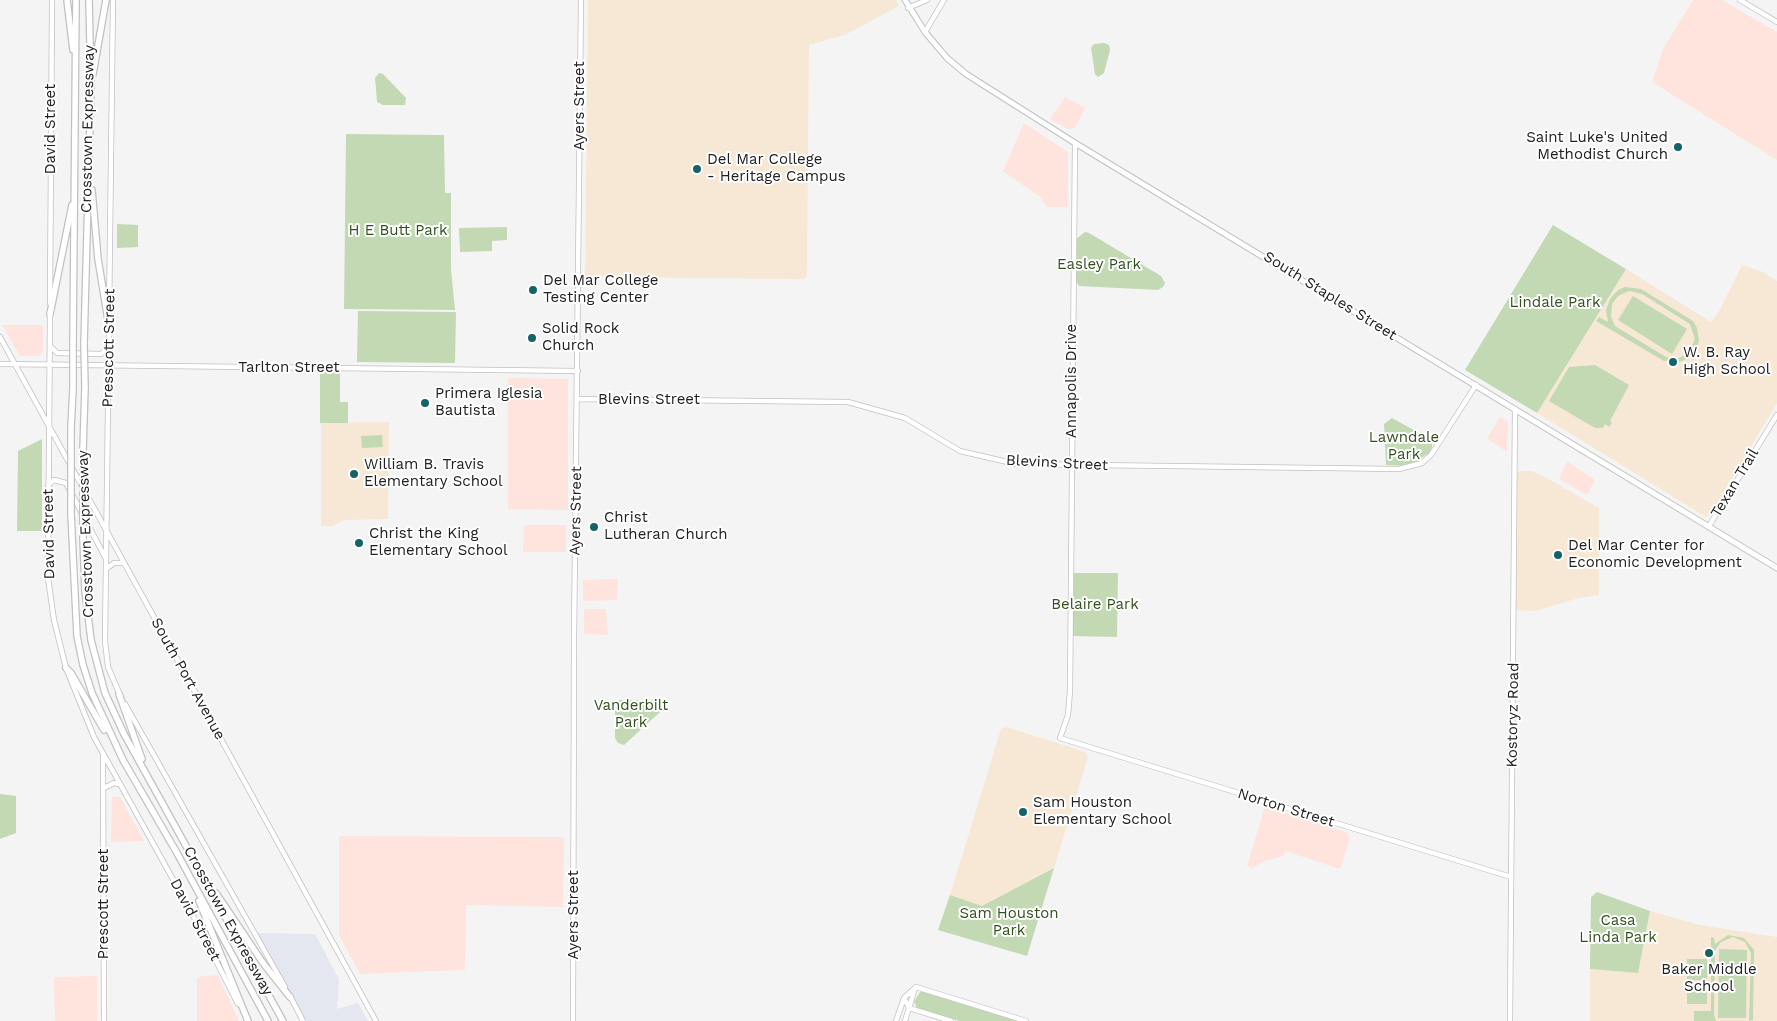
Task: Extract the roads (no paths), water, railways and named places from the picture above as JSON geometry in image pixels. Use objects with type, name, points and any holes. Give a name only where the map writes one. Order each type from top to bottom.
[{"type":"highway","points":[[67,0],[76,77]]},
{"type":"highway","name":"Crosstown Expressway","points":[[76,0],[76,183],[72,344],[71,514],[74,599],[83,665],[103,722],[268,1021]]},
{"type":"highway","name":"Crosstown Expressway","points":[[88,0],[91,86],[84,344],[83,538],[85,591],[90,640],[105,692],[124,734],[283,1021]]},
{"type":"highway","points":[[91,86],[106,0]]},
{"type":"highway","points":[[89,163],[98,259],[109,326]]},
{"type":"highway","points":[[50,314],[66,243],[76,183]]},
{"type":"highway","points":[[66,668],[72,673],[123,760]]},
{"type":"highway","points":[[119,694],[149,780]]},
{"type":"highway","points":[[194,860],[263,963],[290,997]]},
{"type":"highway","points":[[187,874],[248,1021]]},
{"type":"main road","name":"David Street","points":[[52,0],[48,578],[54,620],[66,668],[83,713],[103,755],[190,910],[248,1021]]},
{"type":"main road","name":"Presscott Street","points":[[113,0],[106,656],[119,694]]},
{"type":"main road","name":"Ayers Street","points":[[573,1021],[574,637],[581,0]]},
{"type":"main road","name":"South Staples Street","points":[[905,0],[908,8],[924,32],[946,58],[966,74],[1075,144],[1777,568]]},
{"type":"main road","points":[[908,8],[915,0]]},
{"type":"main road","points":[[908,8],[927,0]]},
{"type":"main road","points":[[924,32],[944,0]]},
{"type":"main road","points":[[1740,0],[1777,22]]},
{"type":"main road","name":"Annapolis Drive","points":[[1060,738],[1068,715],[1070,691],[1075,144]]},
{"type":"main road","name":"South Port Avenue","points":[[0,337],[376,1021]]},
{"type":"main road","points":[[49,345],[57,353],[101,354],[109,348]]},
{"type":"main road","name":"Tarlton Street","points":[[0,364],[578,371]]},
{"type":"main road","name":"Blevins Street","points":[[578,399],[848,402],[904,418],[960,451],[1016,464],[1330,470],[1411,468],[1422,463],[1431,455],[1476,385]]},
{"type":"main road","name":"Kostoryz Road","points":[[1510,1021],[1515,409]]},
{"type":"main road","name":"Texan Trail","points":[[1709,526],[1777,415]]},
{"type":"main road","points":[[48,485],[54,480],[66,483],[102,548],[106,560]]},
{"type":"main road","points":[[106,569],[114,563],[124,563]]},
{"type":"main road","name":"Crosstown Expressway","points":[[119,694],[304,1021]]},
{"type":"main road","name":"Norton Street","points":[[1060,738],[1511,877]]},
{"type":"main road","name":"Prescott Street","points":[[103,755],[104,1021]]},
{"type":"main road","points":[[104,788],[114,783],[120,784]]},
{"type":"main road","points":[[896,1021],[904,998],[916,987]]},
{"type":"main road","points":[[905,1021],[916,987]]},
{"type":"main road","points":[[916,987],[1026,1021]]},
{"type":"main road","points":[[904,998],[909,1008],[951,1021]]},
{"type":"place","name":"Saint Luke's United Methodist Church","points":[[1678,147]]},
{"type":"place","name":"Del Mar College - Heritage Campus","points":[[697,169]]},
{"type":"place","name":"Del Mar College Testing Center","points":[[533,290]]},
{"type":"place","name":"Solid Rock Church","points":[[532,338]]},
{"type":"place","name":"W. B. Ray High School","points":[[1673,362]]},
{"type":"place","name":"Primera Iglesia Bautista","points":[[425,403]]},
{"type":"place","name":"William B. Travis Elementary School","points":[[354,474]]},
{"type":"place","name":"Christ Lutheran Church","points":[[594,527]]},
{"type":"place","name":"Christ the King Elementary School","points":[[359,543]]},
{"type":"place","name":"Del Mar Center for Economic Development","points":[[1558,555]]},
{"type":"place","name":"Sam Houston Elementary School","points":[[1023,812]]},
{"type":"place","name":"Baker Middle School","points":[[1709,953]]},
{"type":"park label","name":"H E Butt Park","points":[[398,231]]},
{"type":"park label","name":"Easley Park","points":[[1099,265]]},
{"type":"park label","name":"Lindale Park","points":[[1555,303]]},
{"type":"park label","name":"Lawndale Park","points":[[1404,446]]},
{"type":"park label","name":"Belaire Park","points":[[1095,605]]},
{"type":"park label","name":"Vanderbilt Park","points":[[631,714]]},
{"type":"park label","name":"Sam Houston Park","points":[[1009,922]]},
{"type":"park label","name":"Casa Linda Park","points":[[1618,930]]}]
